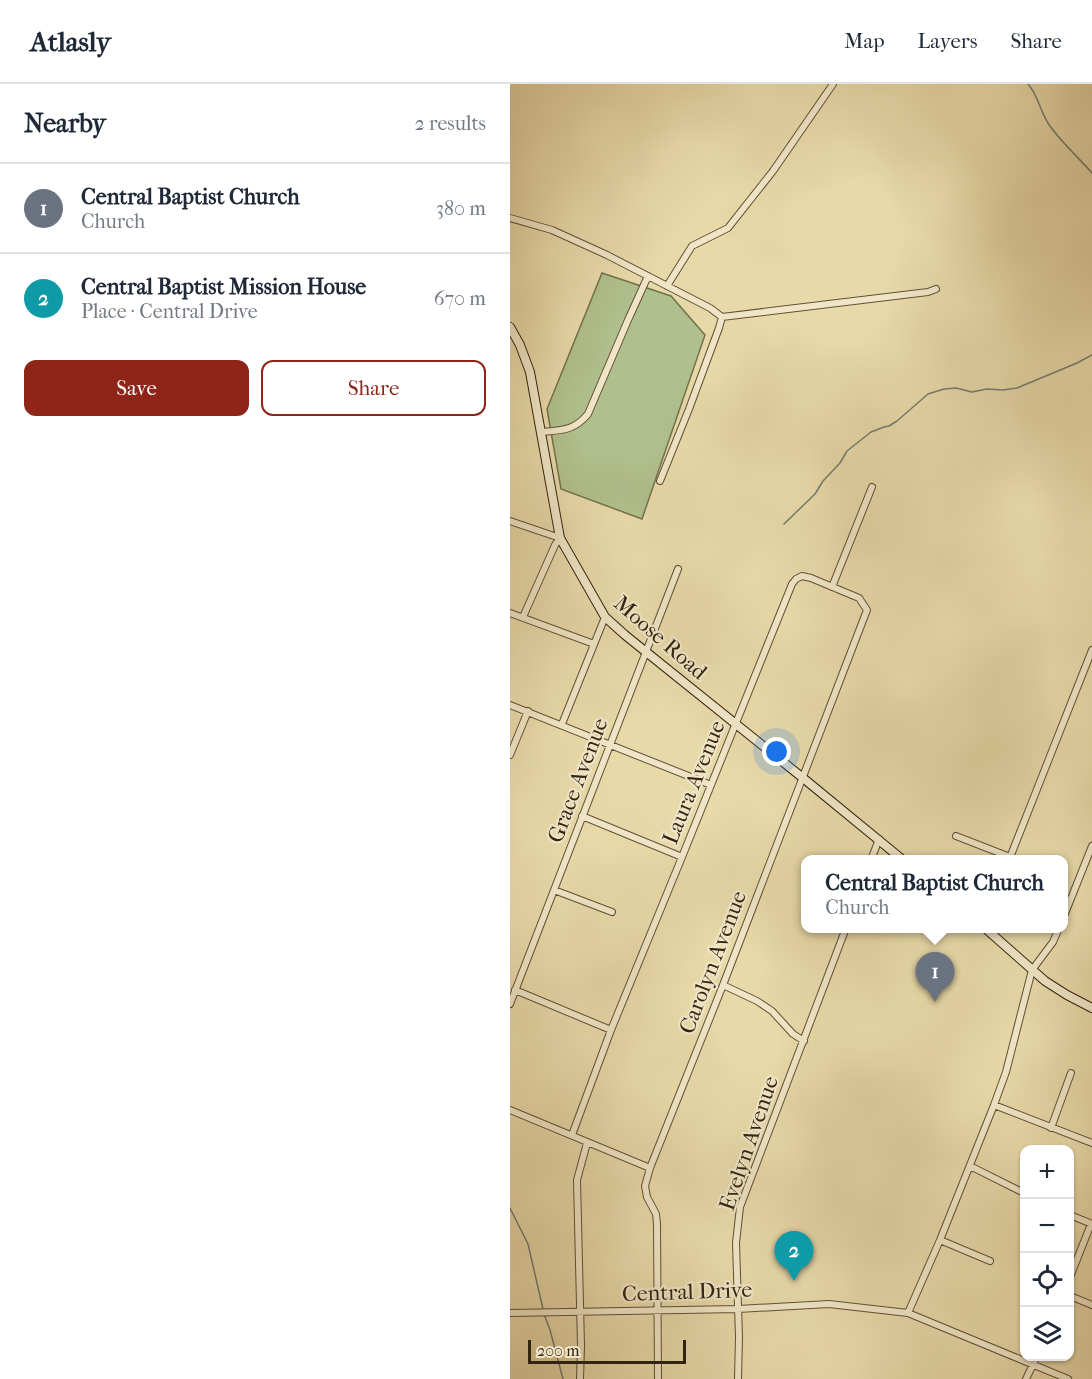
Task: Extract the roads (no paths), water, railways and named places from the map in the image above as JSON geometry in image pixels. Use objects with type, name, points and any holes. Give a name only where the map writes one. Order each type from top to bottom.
[{"type":"street","points":[[667,286],[693,246],[729,228],[773,171],[833,84]]},
{"type":"street","points":[[510,218],[552,230],[648,276],[710,308],[722,317],[928,292],[936,289]]},
{"type":"street","points":[[541,432],[573,427],[582,422],[588,414],[648,276]]},
{"type":"street","points":[[660,480],[689,409],[722,317]]},
{"type":"street","name":"Moose Road","points":[[510,327],[526,358],[530,372],[560,538],[605,617],[897,855]]},
{"type":"street","points":[[831,587],[872,487]]},
{"type":"street","points":[[510,521],[560,538],[555,544],[523,617]]},
{"type":"street","name":"Grace Avenue","points":[[510,1004],[678,569]]},
{"type":"street","name":"Laura Avenue","points":[[572,1136],[611,1030],[792,584],[802,576],[831,587]]},
{"type":"street","name":"Carolyn Avenue","points":[[658,1379],[657,1224],[656,1214],[647,1197],[645,1186],[650,1168],[834,700],[867,610],[859,598],[831,587]]},
{"type":"street","points":[[510,613],[594,644]]},
{"type":"street","points":[[562,724],[605,617]]},
{"type":"street","points":[[1010,855],[1092,650]]},
{"type":"street","points":[[510,705],[711,784]]},
{"type":"street","points":[[510,755],[528,711]]},
{"type":"street","points":[[582,816],[682,857]]},
{"type":"street","points":[[956,836],[1002,855]]},
{"type":"street","points":[[873,855],[879,839]]},
{"type":"street","points":[[1068,906],[1092,846]]},
{"type":"street","points":[[554,890],[612,912]]},
{"type":"street","name":"Evelyn Avenue","points":[[738,1379],[736,1243],[740,1207],[844,933]]},
{"type":"street","points":[[991,933],[1052,986],[1092,1008]]},
{"type":"street","points":[[908,1312],[970,1166],[1006,1072],[1032,970],[1053,942],[1057,933]]},
{"type":"street","points":[[723,985],[757,1001],[772,1011],[793,1034],[804,1041]]},
{"type":"street","points":[[515,990],[611,1030]]},
{"type":"street","points":[[1051,1128],[1071,1073]]},
{"type":"street","points":[[994,1105],[1092,1143]]},
{"type":"street","points":[[510,1110],[650,1168]]},
{"type":"street","points":[[580,1379],[577,1180],[587,1143]]},
{"type":"street","points":[[970,1166],[1020,1192]]},
{"type":"street","points":[[1074,1217],[1092,1224],[1074,1267]]},
{"type":"street","points":[[939,1240],[990,1261]]},
{"type":"street","points":[[1074,1298],[1092,1305]]},
{"type":"street","name":"Central Drive","points":[[510,1313],[738,1309],[829,1304],[908,1312],[1068,1379]]},
{"type":"street","points":[[1026,1379],[1035,1361]]},
{"type":"waterway","points":[[1028,84],[1050,126],[1092,173]]},
{"type":"waterway","points":[[784,524],[815,494],[847,451],[871,432],[897,421],[928,394],[956,388],[972,392],[1017,388],[1092,355]]},
{"type":"waterway","points":[[510,1208],[528,1244],[543,1309]]},
{"type":"waterway","points":[[544,1314],[563,1379]]},
{"type":"place","name":"Central Baptist Church","points":[[935,1002]]},
{"type":"place","name":"Central Baptist Mission House","points":[[794,1281]]}]
